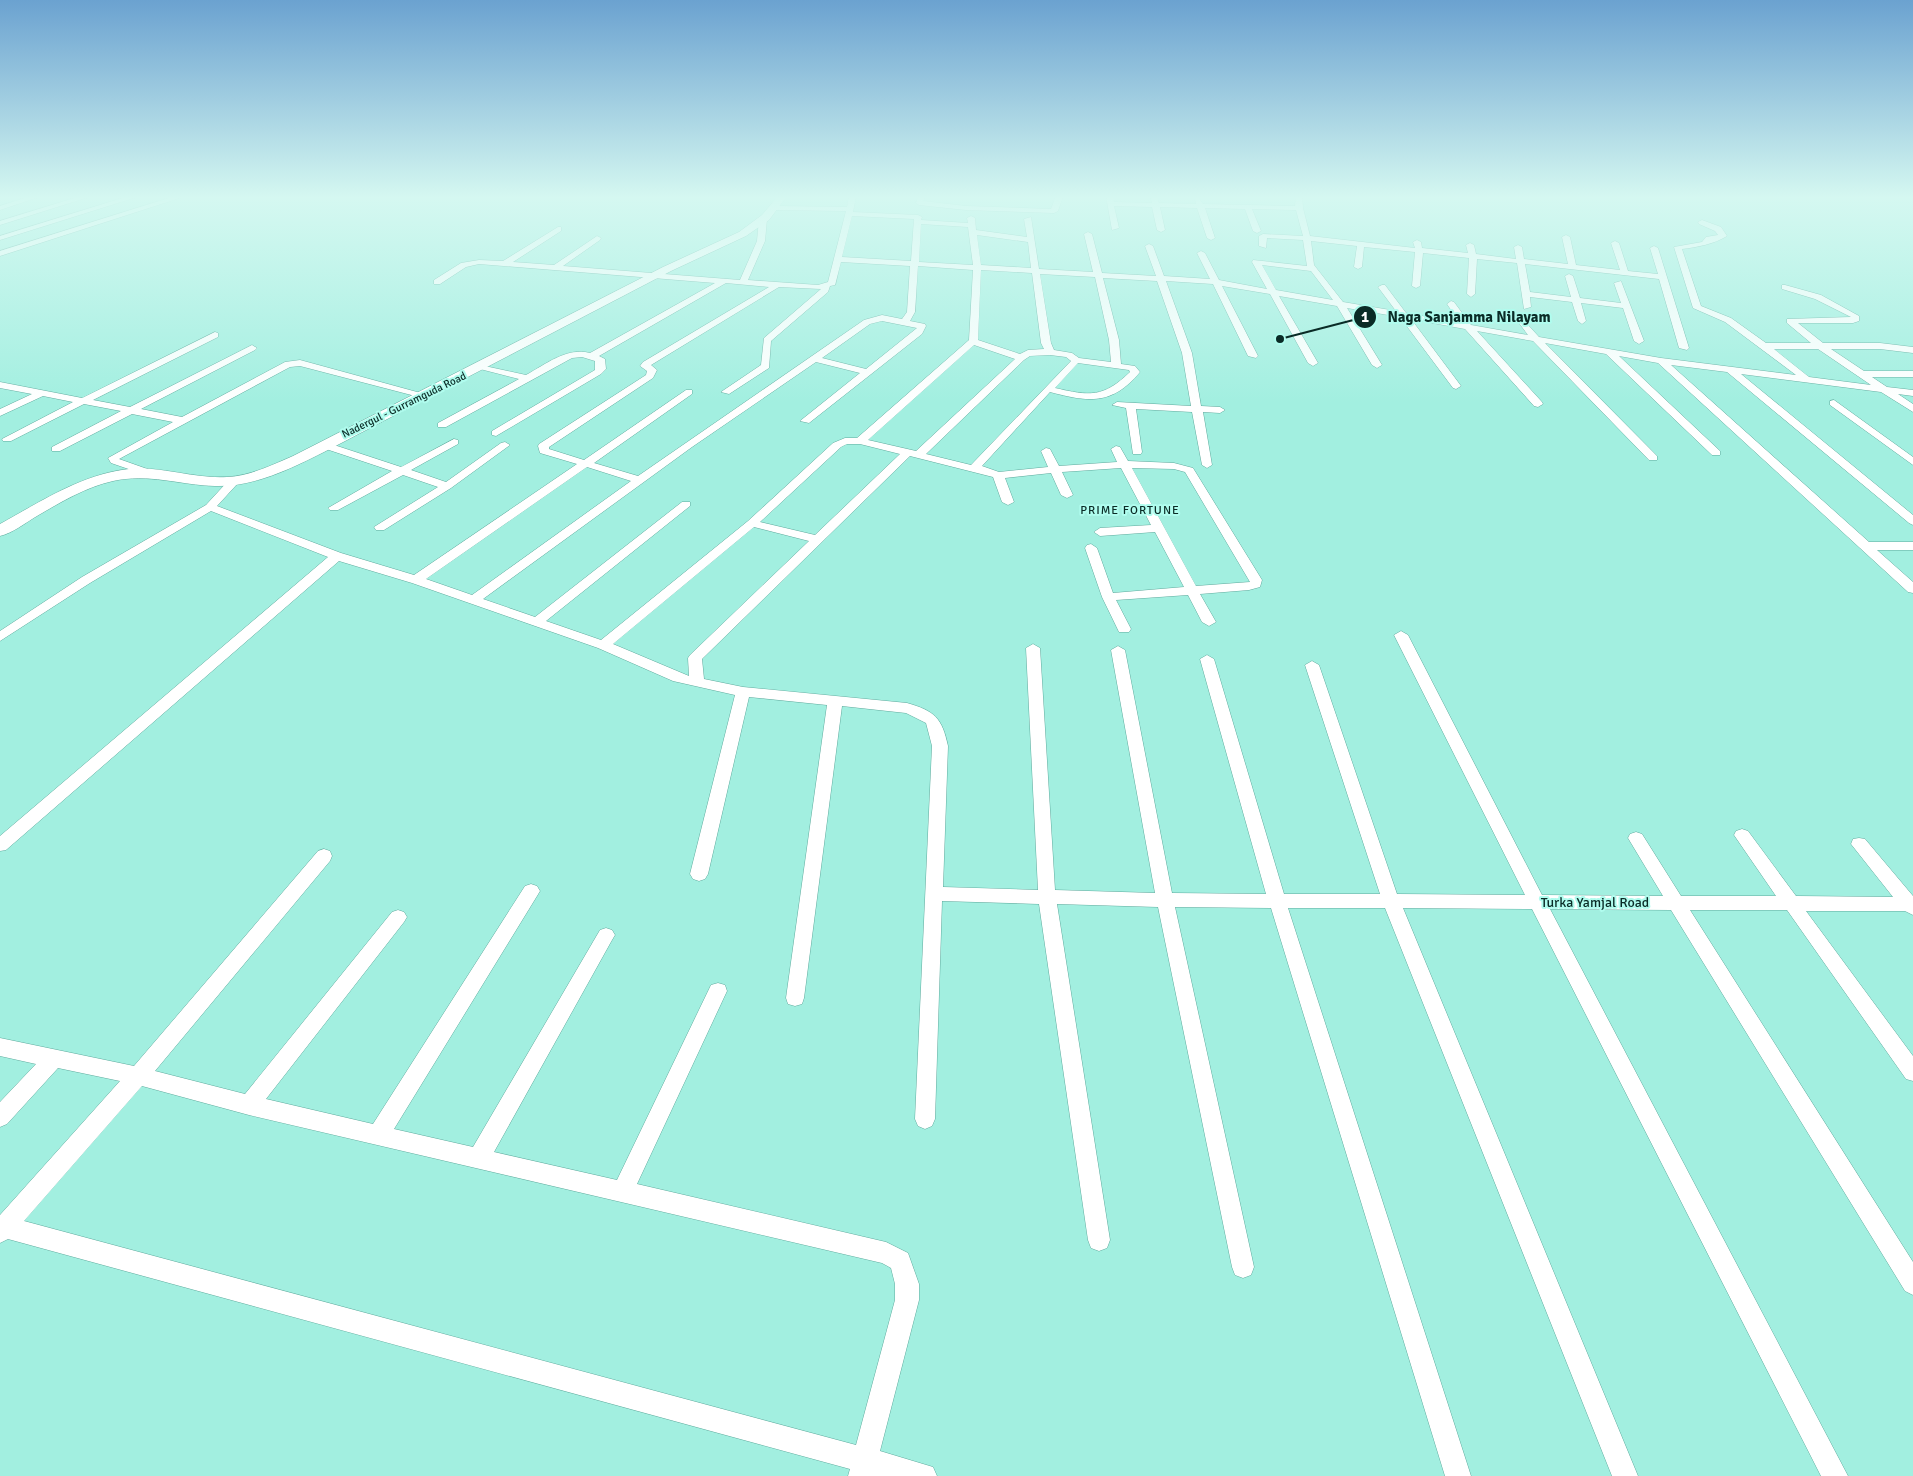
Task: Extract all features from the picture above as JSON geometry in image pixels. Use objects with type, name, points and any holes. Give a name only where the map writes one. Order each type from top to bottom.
[{"type":"main road","name":"Nadergul - Gurramguda Road","points":[[0,531],[73,492],[97,481],[115,476],[149,473],[199,482],[233,482],[258,475],[324,445],[422,394],[482,366],[678,265]]},
{"type":"street","points":[[437,282],[469,265]]},
{"type":"street","points":[[521,265],[743,283],[826,286],[832,283],[836,265]]},
{"type":"street","points":[[743,283],[751,265]]},
{"type":"street","points":[[906,321],[911,312],[915,265]]},
{"type":"street","points":[[944,265],[1215,282],[1661,361],[1913,393]]},
{"type":"street","points":[[1036,265],[1041,316],[1046,343],[1050,352]]},
{"type":"street","points":[[1096,265],[1114,340],[1116,365]]},
{"type":"street","points":[[1156,265],[1187,353],[1207,465]]},
{"type":"street","points":[[1207,265],[1254,356]]},
{"type":"street","points":[[1258,265],[1313,362]]},
{"type":"street","points":[[1310,265],[1340,304],[1377,365]]},
{"type":"street","points":[[1416,286],[1418,265]]},
{"type":"street","points":[[1472,294],[1473,265]]},
{"type":"street","points":[[1520,265],[1526,294],[1526,307]]},
{"type":"street","points":[[1534,265],[1571,272],[1626,272],[1662,277]]},
{"type":"street","points":[[1570,265],[1582,321]]},
{"type":"street","points":[[1623,265],[1626,272]]},
{"type":"street","points":[[1659,265],[1684,348]]},
{"type":"street","points":[[1685,265],[1694,304],[1700,310],[1728,320],[1766,346],[1807,380]]},
{"type":"street","points":[[860,441],[973,341],[976,267]]},
{"type":"street","points":[[592,356],[724,281]]},
{"type":"street","points":[[1618,283],[1639,341]]},
{"type":"street","points":[[640,480],[544,451],[542,446],[653,374],[652,370],[645,366],[646,364],[777,285]]},
{"type":"street","points":[[726,392],[766,366],[768,340],[825,290],[826,286]]},
{"type":"street","points":[[1382,287],[1456,386]]},
{"type":"street","points":[[1785,287],[1818,297],[1855,316],[1856,319],[1853,320],[1790,321],[1820,345],[1913,409]]},
{"type":"street","points":[[1526,294],[1627,306]]},
{"type":"street","points":[[1451,304],[1468,327],[1538,404]]},
{"type":"street","points":[[472,601],[688,445],[735,415],[872,320],[882,318],[920,325],[921,330],[805,421]]},
{"type":"street","points":[[1520,319],[1535,338],[1653,458]]},
{"type":"street","points":[[7,439],[215,335]]},
{"type":"street","points":[[973,341],[1021,358]]},
{"type":"street","points":[[1766,346],[1820,345],[1913,350]]},
{"type":"street","points":[[56,449],[252,348]]},
{"type":"street","points":[[1608,351],[1716,453]]},
{"type":"street","points":[[697,682],[695,658],[817,539],[1028,353],[1050,352],[1069,355],[1076,360],[1132,368],[1135,372],[1124,384],[1101,398],[1091,399],[1048,389]]},
{"type":"street","points":[[442,425],[570,355],[582,354],[592,356],[602,362],[602,369],[598,372],[496,433]]},
{"type":"street","points":[[814,359],[868,372]]},
{"type":"street","points":[[980,470],[976,466],[1048,389],[1067,372],[1076,360]]},
{"type":"street","points":[[1661,361],[1913,589]]},
{"type":"street","points":[[149,473],[113,458],[282,366],[293,363],[422,394]]},
{"type":"street","points":[[482,366],[527,378]]},
{"type":"street","points":[[1730,370],[1913,520]]},
{"type":"street","points":[[1861,374],[1913,374]]},
{"type":"street","points":[[0,385],[180,420]]},
{"type":"street","points":[[416,580],[689,392]]},
{"type":"street","points":[[0,413],[42,393]]},
{"type":"street","points":[[1834,403],[1913,462]]},
{"type":"street","points":[[1117,406],[1220,410]]},
{"type":"street","points":[[1131,406],[1137,452]]},
{"type":"street","points":[[603,645],[752,523],[837,445],[845,441],[860,441],[998,475],[1124,466],[1170,465],[1189,470],[1256,580],[1256,584],[1108,597]]},
{"type":"street","points":[[334,508],[401,469],[454,442]]},
{"type":"street","points":[[324,445],[401,469],[447,486]]},
{"type":"street","points":[[380,527],[447,486],[505,445]]},
{"type":"street","points":[[1116,449],[1209,622]]},
{"type":"street","points":[[1046,451],[1067,495]]},
{"type":"street","points":[[998,475],[1008,502]]},
{"type":"street","points":[[0,637],[86,580],[210,507],[233,482]]},
{"type":"street","points":[[535,623],[686,504]]},
{"type":"street","points":[[210,507],[337,556],[416,580],[535,623],[603,645],[678,678],[743,692],[907,708],[931,718],[936,724],[940,746],[925,1119]]},
{"type":"street","points":[[752,523],[817,539]]},
{"type":"street","points":[[1100,532],[1157,528]]},
{"type":"street","points":[[1866,546],[1913,546]]},
{"type":"street","points":[[1091,548],[1108,597],[1124,629]]},
{"type":"street","points":[[0,845],[337,556]]},
{"type":"street","points":[[1401,635],[1537,902],[1835,1476]]},
{"type":"street","points":[[1033,648],[1047,896],[1099,1240]]},
{"type":"street","points":[[1118,650],[1164,900],[1244,1267]]},
{"type":"street","points":[[1207,659],[1277,900],[1458,1476]]},
{"type":"street","points":[[1312,665],[1391,901],[1625,1476]]},
{"type":"street","points":[[699,874],[743,692]]},
{"type":"street","points":[[795,998],[835,701]]},
{"type":"street","points":[[1742,835],[1913,1072]]},
{"type":"street","points":[[1636,838],[1913,1283]]},
{"type":"street","points":[[1859,844],[1912,906]]},
{"type":"street","points":[[324,856],[138,1076],[2,1230],[862,1468],[924,1476]]},
{"type":"street","points":[[378,1135],[531,891]]},
{"type":"street","name":"Turka Yamjal Road","points":[[934,894],[1164,900],[1912,906]]},
{"type":"street","points":[[249,1105],[398,917]]},
{"type":"street","points":[[478,1159],[606,935]]},
{"type":"street","points":[[622,1192],[718,992]]},
{"type":"street","points":[[0,1047],[138,1076],[249,1105],[478,1159],[886,1252],[900,1261],[907,1284],[907,1300],[862,1468]]},
{"type":"street","points":[[0,1117],[54,1059]]},
{"type":"place","name":"Naga Sanjamma Nilayam","points":[[1280,339]]},
{"type":"district","name":"PRIME FORTUNE","points":[[1130,510]]}]
